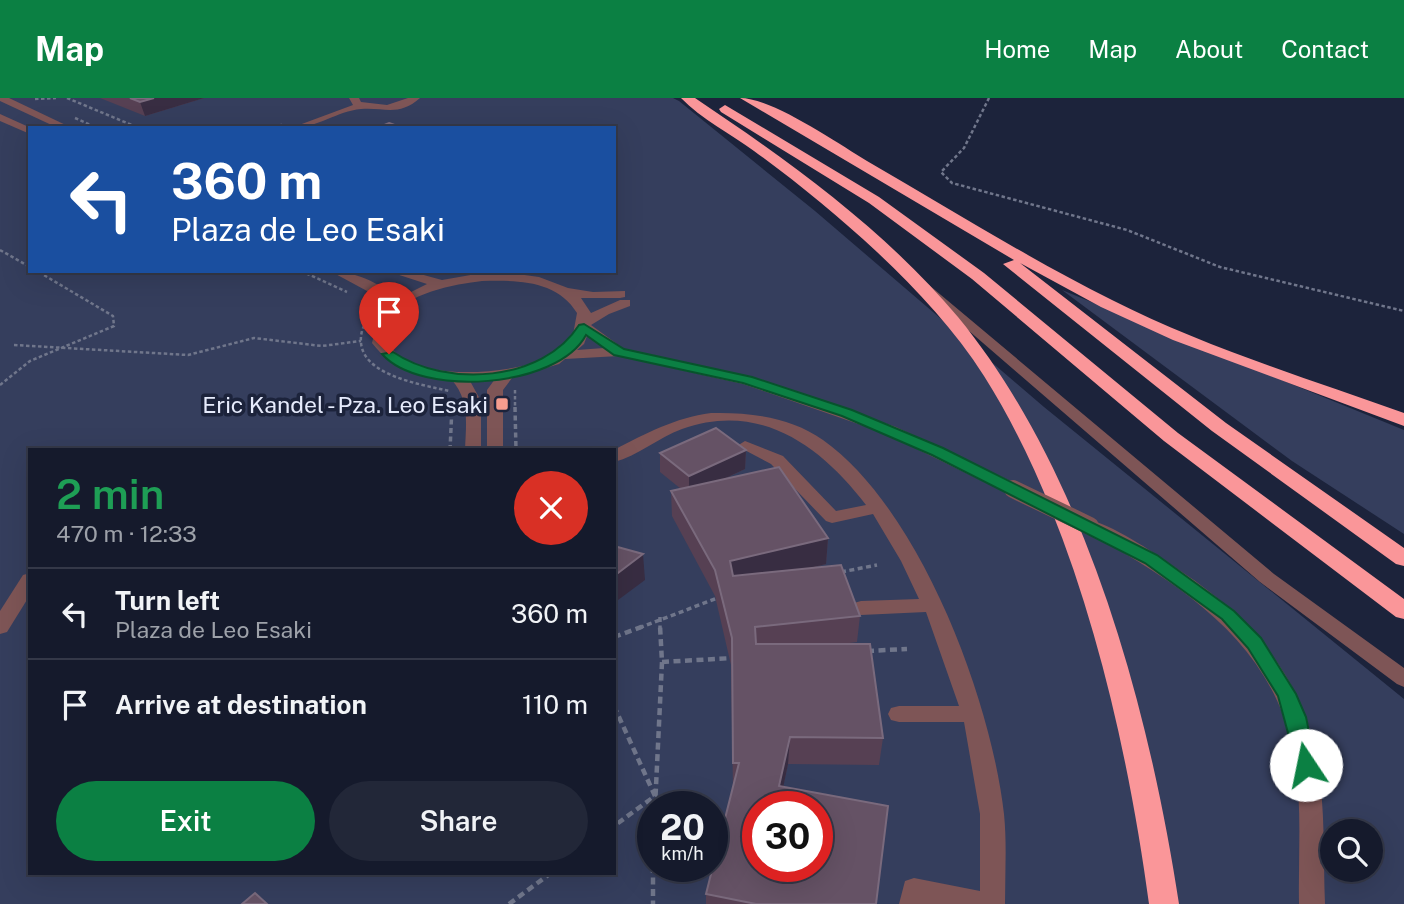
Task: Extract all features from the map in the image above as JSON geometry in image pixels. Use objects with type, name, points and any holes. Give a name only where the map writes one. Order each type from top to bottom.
[{"type":"highway","points":[[687,98],[752,143],[866,234],[945,314],[978,354],[1025,431],[1050,487],[1103,627],[1131,734],[1164,904]]},
{"type":"highway","points":[[704,98],[774,136],[874,200],[978,276],[1171,437],[1332,560],[1404,611]]},
{"type":"highway","points":[[746,98],[798,125],[954,220],[1152,326],[1404,420]]},
{"type":"highway","points":[[954,220],[1219,427],[1404,559]]},
{"type":"street","points":[[1,98],[63,126]]},
{"type":"street","points":[[301,126],[357,102],[388,107],[415,98]]},
{"type":"street","points":[[0,117],[28,130]]},
{"type":"street","points":[[866,234],[1267,578],[1400,677]]},
{"type":"street","points":[[340,273],[385,295],[394,308]]},
{"type":"street","points":[[399,273],[428,282],[446,283]]},
{"type":"street","points":[[515,278],[529,273]]},
{"type":"street","points":[[513,380],[458,378],[416,370],[389,354],[381,342],[380,331],[394,308],[414,295],[446,283],[482,277],[515,278],[548,284],[564,292],[581,306],[584,325],[619,352]]},
{"type":"street","points":[[495,448],[495,390],[561,355],[576,341],[584,325],[622,298],[564,292]]},
{"type":"street","points":[[561,355],[619,352],[694,366],[808,399],[890,430],[1090,526],[1191,586],[1228,615],[1275,671],[1296,717],[1304,749],[1312,904]]},
{"type":"street","points":[[458,378],[469,386],[473,395],[473,448]]},
{"type":"street","points":[[616,456],[672,426],[716,418],[762,421],[795,432],[820,445],[876,508],[900,542],[932,605],[960,670],[992,813],[990,904],[914,889],[912,904]]},
{"type":"street","points":[[745,446],[778,460],[832,517],[876,508]]},
{"type":"street","points":[[0,627],[28,582]]},
{"type":"street","points":[[861,608],[932,605]]},
{"type":"street","points":[[899,714],[971,714]]},
{"type":"path","points":[[67,98],[134,126]]},
{"type":"path","points":[[989,98],[964,148],[941,172],[951,183],[1127,230],[1242,274],[1404,311]]},
{"type":"path","points":[[0,250],[28,266]]},
{"type":"path","points":[[0,385],[30,361],[58,348],[98,336],[116,322],[113,316],[40,273]]},
{"type":"path","points":[[14,345],[188,355],[254,338],[322,346],[361,341]]},
{"type":"path","points":[[513,380],[516,448]]},
{"type":"path","points":[[836,573],[877,565]]},
{"type":"path","points":[[616,636],[660,617],[726,595]]},
{"type":"path","points":[[655,791],[662,662],[660,617]]},
{"type":"path","points":[[857,652],[907,649]]},
{"type":"path","points":[[662,662],[739,658]]},
{"type":"path","points":[[616,710],[653,791]]},
{"type":"path","points":[[616,825],[637,809]]},
{"type":"path","points":[[509,904],[548,875]]},
{"type":"path","points":[[653,882],[653,904]]},
{"type":"shaded area","points":[[0,98],[673,98],[815,211],[1044,407],[1404,699],[1404,904],[0,904]]},
{"type":"shaded area","points":[[1062,290],[1404,430],[1404,534],[1292,461]]},
{"type":"building","points":[[130,98],[154,98],[140,102]]},
{"type":"building","points":[[716,428],[746,450],[689,476],[660,453]]},
{"type":"building","points":[[779,467],[828,538],[730,561],[733,576],[841,565],[860,616],[755,627],[756,644],[870,644],[883,738],[790,737],[779,786],[806,791],[742,791],[742,882],[833,882],[833,796],[888,806],[876,904],[756,904],[706,894],[709,882],[728,882],[728,807],[739,763],[733,763],[732,638],[715,570],[671,491]]},
{"type":"building","points":[[616,547],[643,554],[616,574]]},
{"type":"building","points":[[255,893],[267,904],[242,904]]},
{"type":"place","name":"Eric Kandel - Pza. Leo Esaki","points":[[502,404]]},
{"type":"route","points":[[389,354],[405,366],[428,374],[458,378],[496,376],[527,369],[561,355],[576,341],[584,327],[619,352],[694,366],[747,380],[847,413],[938,451],[1151,559],[1228,615],[1275,671],[1287,694],[1296,717],[1306,765]]}]
